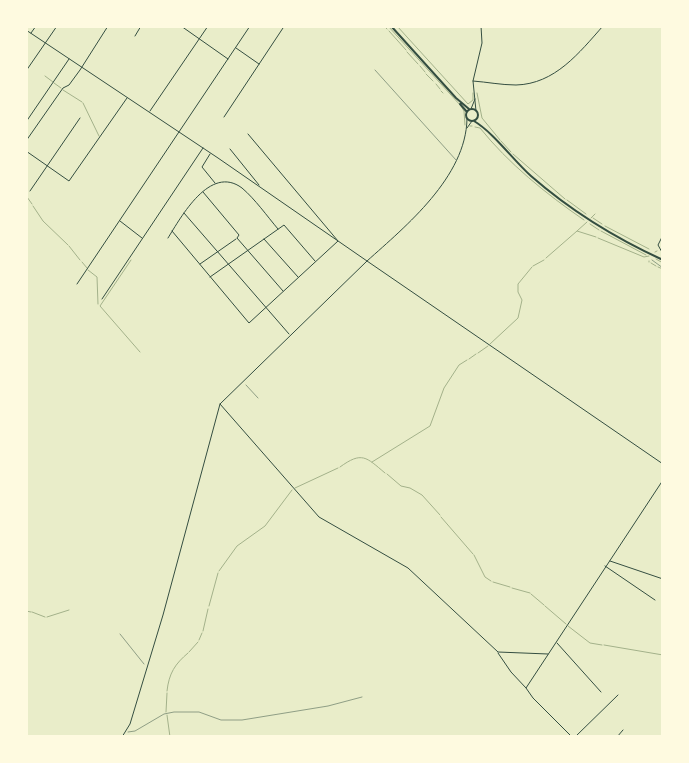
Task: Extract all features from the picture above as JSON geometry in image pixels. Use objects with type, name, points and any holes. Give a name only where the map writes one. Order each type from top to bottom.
[{"type":"main road","points":[[391,26],[456,98],[467,112],[467,119],[483,127]]},
{"type":"main road","points":[[456,98],[470,109],[476,111],[477,118],[483,127],[526,172],[564,203],[611,234],[663,260]]},
{"type":"main road","points":[[467,112],[470,109]]},
{"type":"main road","points":[[473,121],[477,118]]},
{"type":"street","points":[[31,33],[36,26]]},
{"type":"street","points":[[26,71],[57,26]]},
{"type":"street","points":[[26,141],[59,93],[69,85],[82,67],[108,26]]},
{"type":"street","points":[[135,36],[141,26]]},
{"type":"street","points":[[181,26],[228,59]]},
{"type":"street","points":[[150,112],[208,26]]},
{"type":"street","points":[[77,284],[250,26]]},
{"type":"street","points":[[476,111],[473,81],[482,43],[480,26]]},
{"type":"street","points":[[473,81],[514,85],[525,84],[547,77],[564,67],[604,26]]},
{"type":"street","points":[[224,117],[283,28]]},
{"type":"street","points":[[26,30],[211,153],[663,464]]},
{"type":"street","points":[[236,48],[259,64]]},
{"type":"street","points":[[26,122],[70,59]]},
{"type":"street","points":[[26,151],[69,181],[127,97]]},
{"type":"street","points":[[470,109],[476,99]]},
{"type":"street","points":[[30,191],[80,118]]},
{"type":"street","points":[[122,737],[127,732],[163,615],[220,404],[289,334],[432,200],[456,160],[467,129],[467,119]]},
{"type":"street","points":[[467,129],[473,121]]},
{"type":"street","points":[[248,134],[338,240]]},
{"type":"street","points":[[102,299],[203,148]]},
{"type":"street","points":[[230,149],[260,184],[258,186]]},
{"type":"street","points":[[211,153],[202,167],[215,184]]},
{"type":"street","points":[[168,238],[184,213],[202,192],[215,184],[225,183],[241,188],[278,228]]},
{"type":"street","points":[[202,192],[239,235],[237,238],[284,291]]},
{"type":"street","points":[[184,213],[289,334]]},
{"type":"street","points":[[120,221],[143,238]]},
{"type":"street","points":[[210,277],[284,225],[315,262]]},
{"type":"street","points":[[172,231],[249,323],[338,240]]},
{"type":"street","points":[[663,234],[658,246],[663,254]]},
{"type":"street","points":[[200,265],[237,238]]},
{"type":"street","points":[[264,239],[298,277]]},
{"type":"street","points":[[220,404],[319,517],[415,573],[498,652],[511,672],[533,698],[572,737]]},
{"type":"street","points":[[526,688],[663,480]]},
{"type":"street","points":[[609,560],[663,579]]},
{"type":"street","points":[[605,566],[656,600]]},
{"type":"street","points":[[556,642],[601,692]]},
{"type":"street","points":[[498,652],[548,654]]},
{"type":"street","points":[[576,737],[618,695]]},
{"type":"street","points":[[617,737],[623,730]]},
{"type":"lane","points":[[375,70],[456,160]]},
{"type":"lane","points":[[652,260],[663,268]]},
{"type":"path","points":[[242,380],[258,398]]},
{"type":"path","points":[[120,634],[147,667]]},
{"type":"path","points":[[127,732],[135,731],[157,717],[174,712],[199,712],[220,720],[242,720],[328,706],[362,697]]},
{"type":"waterway","points":[[384,26],[387,29]]},
{"type":"waterway","points":[[388,26],[461,106],[464,111],[465,125]]},
{"type":"waterway","points":[[397,26],[468,104],[473,100],[473,93]]},
{"type":"waterway","points":[[389,31],[406,50]]},
{"type":"waterway","points":[[407,52],[418,64]]},
{"type":"waterway","points":[[420,66],[425,72]]},
{"type":"waterway","points":[[426,74],[433,81]]},
{"type":"waterway","points":[[45,76],[53,82]]},
{"type":"waterway","points":[[54,83],[61,88]]},
{"type":"waterway","points":[[436,84],[440,89]]},
{"type":"waterway","points":[[63,90],[82,102]]},
{"type":"waterway","points":[[477,93],[482,118],[500,140]]},
{"type":"waterway","points":[[83,103],[99,136]]},
{"type":"waterway","points":[[475,127],[480,128],[528,177],[584,220]]},
{"type":"waterway","points":[[501,141],[511,152]]},
{"type":"waterway","points":[[513,154],[565,199]]},
{"type":"waterway","points":[[27,197],[32,204]]},
{"type":"waterway","points":[[567,200],[586,214]]},
{"type":"waterway","points":[[33,206],[43,221],[68,245]]},
{"type":"waterway","points":[[591,218],[595,214]]},
{"type":"waterway","points":[[593,218],[602,224]]},
{"type":"waterway","points":[[577,231],[587,222]]},
{"type":"waterway","points":[[590,224],[599,230]]},
{"type":"waterway","points":[[605,226],[649,249]]},
{"type":"waterway","points":[[546,258],[577,231],[596,237]]},
{"type":"waterway","points":[[601,231],[646,255]]},
{"type":"waterway","points":[[598,238],[644,257],[649,256]]},
{"type":"waterway","points":[[69,246],[80,260]]},
{"type":"waterway","points":[[656,259],[663,263]]},
{"type":"waterway","points":[[131,260],[100,306],[140,352]]},
{"type":"waterway","points":[[533,266],[544,260]]},
{"type":"waterway","points":[[82,262],[87,268]]},
{"type":"waterway","points":[[651,263],[656,266]]},
{"type":"waterway","points":[[490,344],[518,318],[522,300],[518,292],[518,284],[532,267]]},
{"type":"waterway","points":[[658,267],[663,269]]},
{"type":"waterway","points":[[88,270],[97,277],[98,304]]},
{"type":"waterway","points":[[478,353],[488,346]]},
{"type":"waterway","points":[[469,359],[476,354]]},
{"type":"waterway","points":[[372,462],[430,426],[444,388],[459,365],[467,360]]},
{"type":"waterway","points":[[340,467],[354,459],[364,458],[385,473]]},
{"type":"waterway","points":[[295,488],[338,468]]},
{"type":"waterway","points":[[387,474],[401,486],[410,488],[422,495],[440,515]]},
{"type":"waterway","points":[[219,571],[237,546],[265,526],[292,490]]},
{"type":"waterway","points":[[441,517],[473,554]]},
{"type":"waterway","points":[[474,555],[485,577],[491,581]]},
{"type":"waterway","points":[[209,606],[218,573]]},
{"type":"waterway","points":[[493,582],[510,587]]},
{"type":"waterway","points":[[512,588],[530,593]]},
{"type":"waterway","points":[[531,594],[544,605]]},
{"type":"waterway","points":[[545,606],[566,624]]},
{"type":"waterway","points":[[203,631],[208,609]]},
{"type":"waterway","points":[[47,617],[69,610]]},
{"type":"waterway","points":[[26,611],[31,612]]},
{"type":"waterway","points":[[32,612],[45,617]]},
{"type":"waterway","points":[[568,626],[590,643],[602,645]]},
{"type":"waterway","points":[[199,640],[202,633]]},
{"type":"waterway","points":[[189,652],[198,642]]},
{"type":"waterway","points":[[604,645],[663,655]]},
{"type":"waterway","points":[[167,691],[173,669],[188,653]]},
{"type":"waterway","points":[[166,712],[167,693]]},
{"type":"waterway","points":[[167,715],[170,737]]}]
